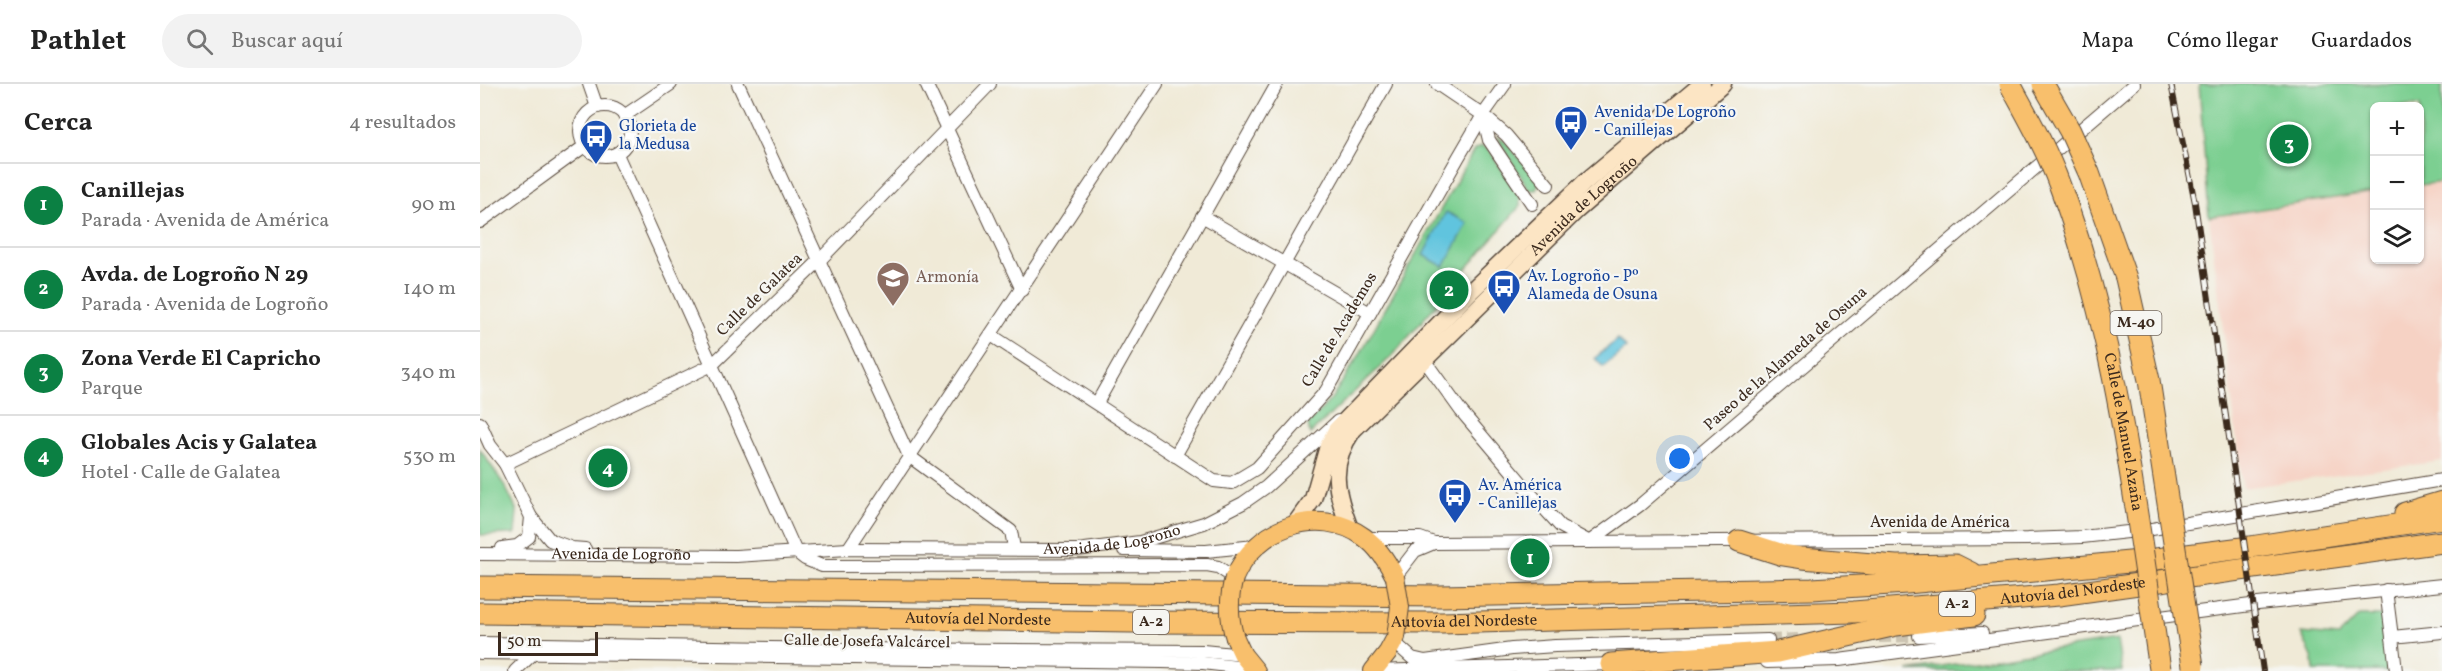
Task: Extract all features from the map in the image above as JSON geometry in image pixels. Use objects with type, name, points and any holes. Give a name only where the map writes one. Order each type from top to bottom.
[{"type":"highway","points":[[1997,84],[2035,149],[2074,226]]},
{"type":"highway","name":"Calle de Manuel Azaña","points":[[2010,84],[2042,145],[2074,226],[2093,286],[2116,384],[2160,670]]},
{"type":"highway","name":"Calle de Manuel Azaña","points":[[2043,84],[2070,130],[2089,173],[2126,278],[2149,380],[2193,669]]},
{"type":"highway","points":[[2361,530],[2419,508],[2442,502]]},
{"type":"highway","name":"Autovía del Nordeste","points":[[480,587],[1440,596],[1812,589],[1979,577],[2216,552],[2442,518]]},
{"type":"highway","points":[[1739,541],[1783,555],[1835,562],[1896,566],[1955,565],[1979,577]]},
{"type":"highway","name":"Autovía del Nordeste","points":[[480,613],[1132,622],[1442,622],[1854,612],[2059,595],[2442,543]]},
{"type":"highway","points":[[1611,664],[1778,652],[1896,625],[1962,618],[2059,595]]},
{"type":"main road","name":"Avenida de Logroño","points":[[1358,534],[1337,491],[1336,469],[1344,442],[1353,430],[1417,359],[1471,291],[1585,182],[1702,84]]},
{"type":"main road","name":"Avenida de Logroño","points":[[1295,524],[1313,499],[1328,446],[1336,430],[1377,386],[1417,359],[1576,211],[1723,84]]},
{"type":"main road","points":[[1251,665],[1234,638],[1229,614],[1234,578],[1246,555],[1273,533],[1295,524],[1332,524],[1358,534],[1382,555],[1395,577],[1400,607],[1395,639],[1373,671]]},
{"type":"street","points":[[589,84],[597,107]]},
{"type":"street","points":[[624,116],[671,84]]},
{"type":"street","points":[[738,84],[909,456],[1011,531],[1014,548]]},
{"type":"street","points":[[926,84],[1022,290]]},
{"type":"street","name":"Calle de Galatea","points":[[505,464],[712,365],[820,260],[990,84]]},
{"type":"street","points":[[848,549],[1157,84]]},
{"type":"street","points":[[1097,403],[1277,84]]},
{"type":"street","points":[[1176,456],[1386,84]]},
{"type":"street","points":[[1437,84],[1483,115],[1506,135],[1548,185]]},
{"type":"street","name":"Calle de Academos","points":[[991,335],[1214,481],[1232,483],[1257,468],[1326,391],[1483,115],[1505,84]]},
{"type":"street","name":"Paseo de la Alameda de Osuna","points":[[1589,542],[1649,497],[2134,84]]},
{"type":"street","points":[[606,106],[624,116],[629,136],[627,144],[617,154],[598,154],[586,145],[580,132],[580,124],[589,111],[606,106]]},
{"type":"street","points":[[1483,115],[1489,140],[1532,204]]},
{"type":"street","points":[[480,222],[586,145]]},
{"type":"street","points":[[617,154],[796,552]]},
{"type":"street","points":[[1202,216],[1370,313]]},
{"type":"street","points":[[1417,359],[1560,526],[1589,542]]},
{"type":"street","name":"Avenida de Logroño","points":[[480,552],[736,556],[848,549],[1077,550],[1140,542],[1204,523],[1243,503],[1266,487],[1377,386]]},
{"type":"street","points":[[480,423],[489,445],[505,464],[531,517],[550,540],[572,548],[667,556]]},
{"type":"street","name":"Avenida de América","points":[[1358,534],[1420,538],[1434,543],[2082,537],[2146,530],[2442,480]]},
{"type":"street","points":[[480,552],[517,546],[529,537],[531,517]]},
{"type":"street","points":[[1395,577],[1416,551],[1434,543]]},
{"type":"street","points":[[1077,550],[1206,551],[1255,546]]},
{"type":"street","name":"Avenida de Logroño","points":[[796,552],[805,559],[822,566],[1207,564],[1218,567],[1234,578]]},
{"type":"street","points":[[1373,671],[1541,668],[1611,664],[1708,667],[1841,665],[2114,622],[2442,585]]},
{"type":"street","points":[[2386,590],[2396,671]]},
{"type":"street","points":[[1919,636],[2114,622]]},
{"type":"street","points":[[2392,637],[2442,632]]},
{"type":"street","points":[[1395,639],[1412,658],[1425,661],[1512,649],[1555,646],[1768,640]]},
{"type":"street","name":"Calle de Josefa Valcárcel","points":[[480,643],[545,643],[867,660]]},
{"type":"street","points":[[515,671],[545,643]]},
{"type":"street","name":"Calle de Josefa Valcárcel","points":[[480,653],[867,660],[1203,651],[1251,665]]},
{"type":"street","points":[[1541,668],[1566,671]]},
{"type":"shaded area","points":[[2442,183],[2442,461],[2243,488],[2209,217],[2370,194],[2370,264],[2424,264],[2424,185]]},
{"type":"green space","points":[[2199,84],[2442,84],[2442,182],[2424,184],[2424,102],[2370,102],[2370,193],[2209,217]]},
{"type":"green space","points":[[1497,137],[1504,140],[1539,182],[1536,190],[1529,190]]},
{"type":"green space","points":[[1482,146],[1489,150],[1520,197],[1520,206],[1394,354],[1310,434],[1308,425],[1331,399],[1357,359],[1474,150]]},
{"type":"green space","points":[[480,449],[505,486],[517,511],[515,534],[480,535]]},
{"type":"green space","points":[[2359,616],[2384,616],[2391,671],[2314,671],[2313,659],[2301,633],[2339,636]]},
{"type":"green space","points":[[2117,640],[2122,671],[1908,671]]},
{"type":"water","points":[[1446,212],[1468,223],[1444,267],[1423,255]]},
{"type":"water","points":[[1618,339],[1626,348],[1603,367],[1595,358]]},
{"type":"tunnel","points":[[1879,637],[1919,636]]},
{"type":"tunnel","points":[[1768,640],[1798,639]]},
{"type":"railway","points":[[2171,84],[2195,203],[2263,671]]},
{"type":"place","name":"Zona Verde El Capricho","points":[[2289,144]]},
{"type":"place","name":"Avenida De Logroño - Canillejas","points":[[1571,151]]},
{"type":"place","name":"Glorieta de la Medusa","points":[[596,165]]},
{"type":"place","name":"Avda. de Logroño N 29","points":[[1449,290]]},
{"type":"place","name":"Armonía","points":[[893,307]]},
{"type":"place","name":"Av. Logroño - Pº Alameda de Osuna","points":[[1504,315]]},
{"type":"place","name":"Globales Acis y Galatea","points":[[608,468]]},
{"type":"place","name":"Av. América - Canillejas","points":[[1455,524]]},
{"type":"place","name":"Canillejas","points":[[1530,558]]}]
